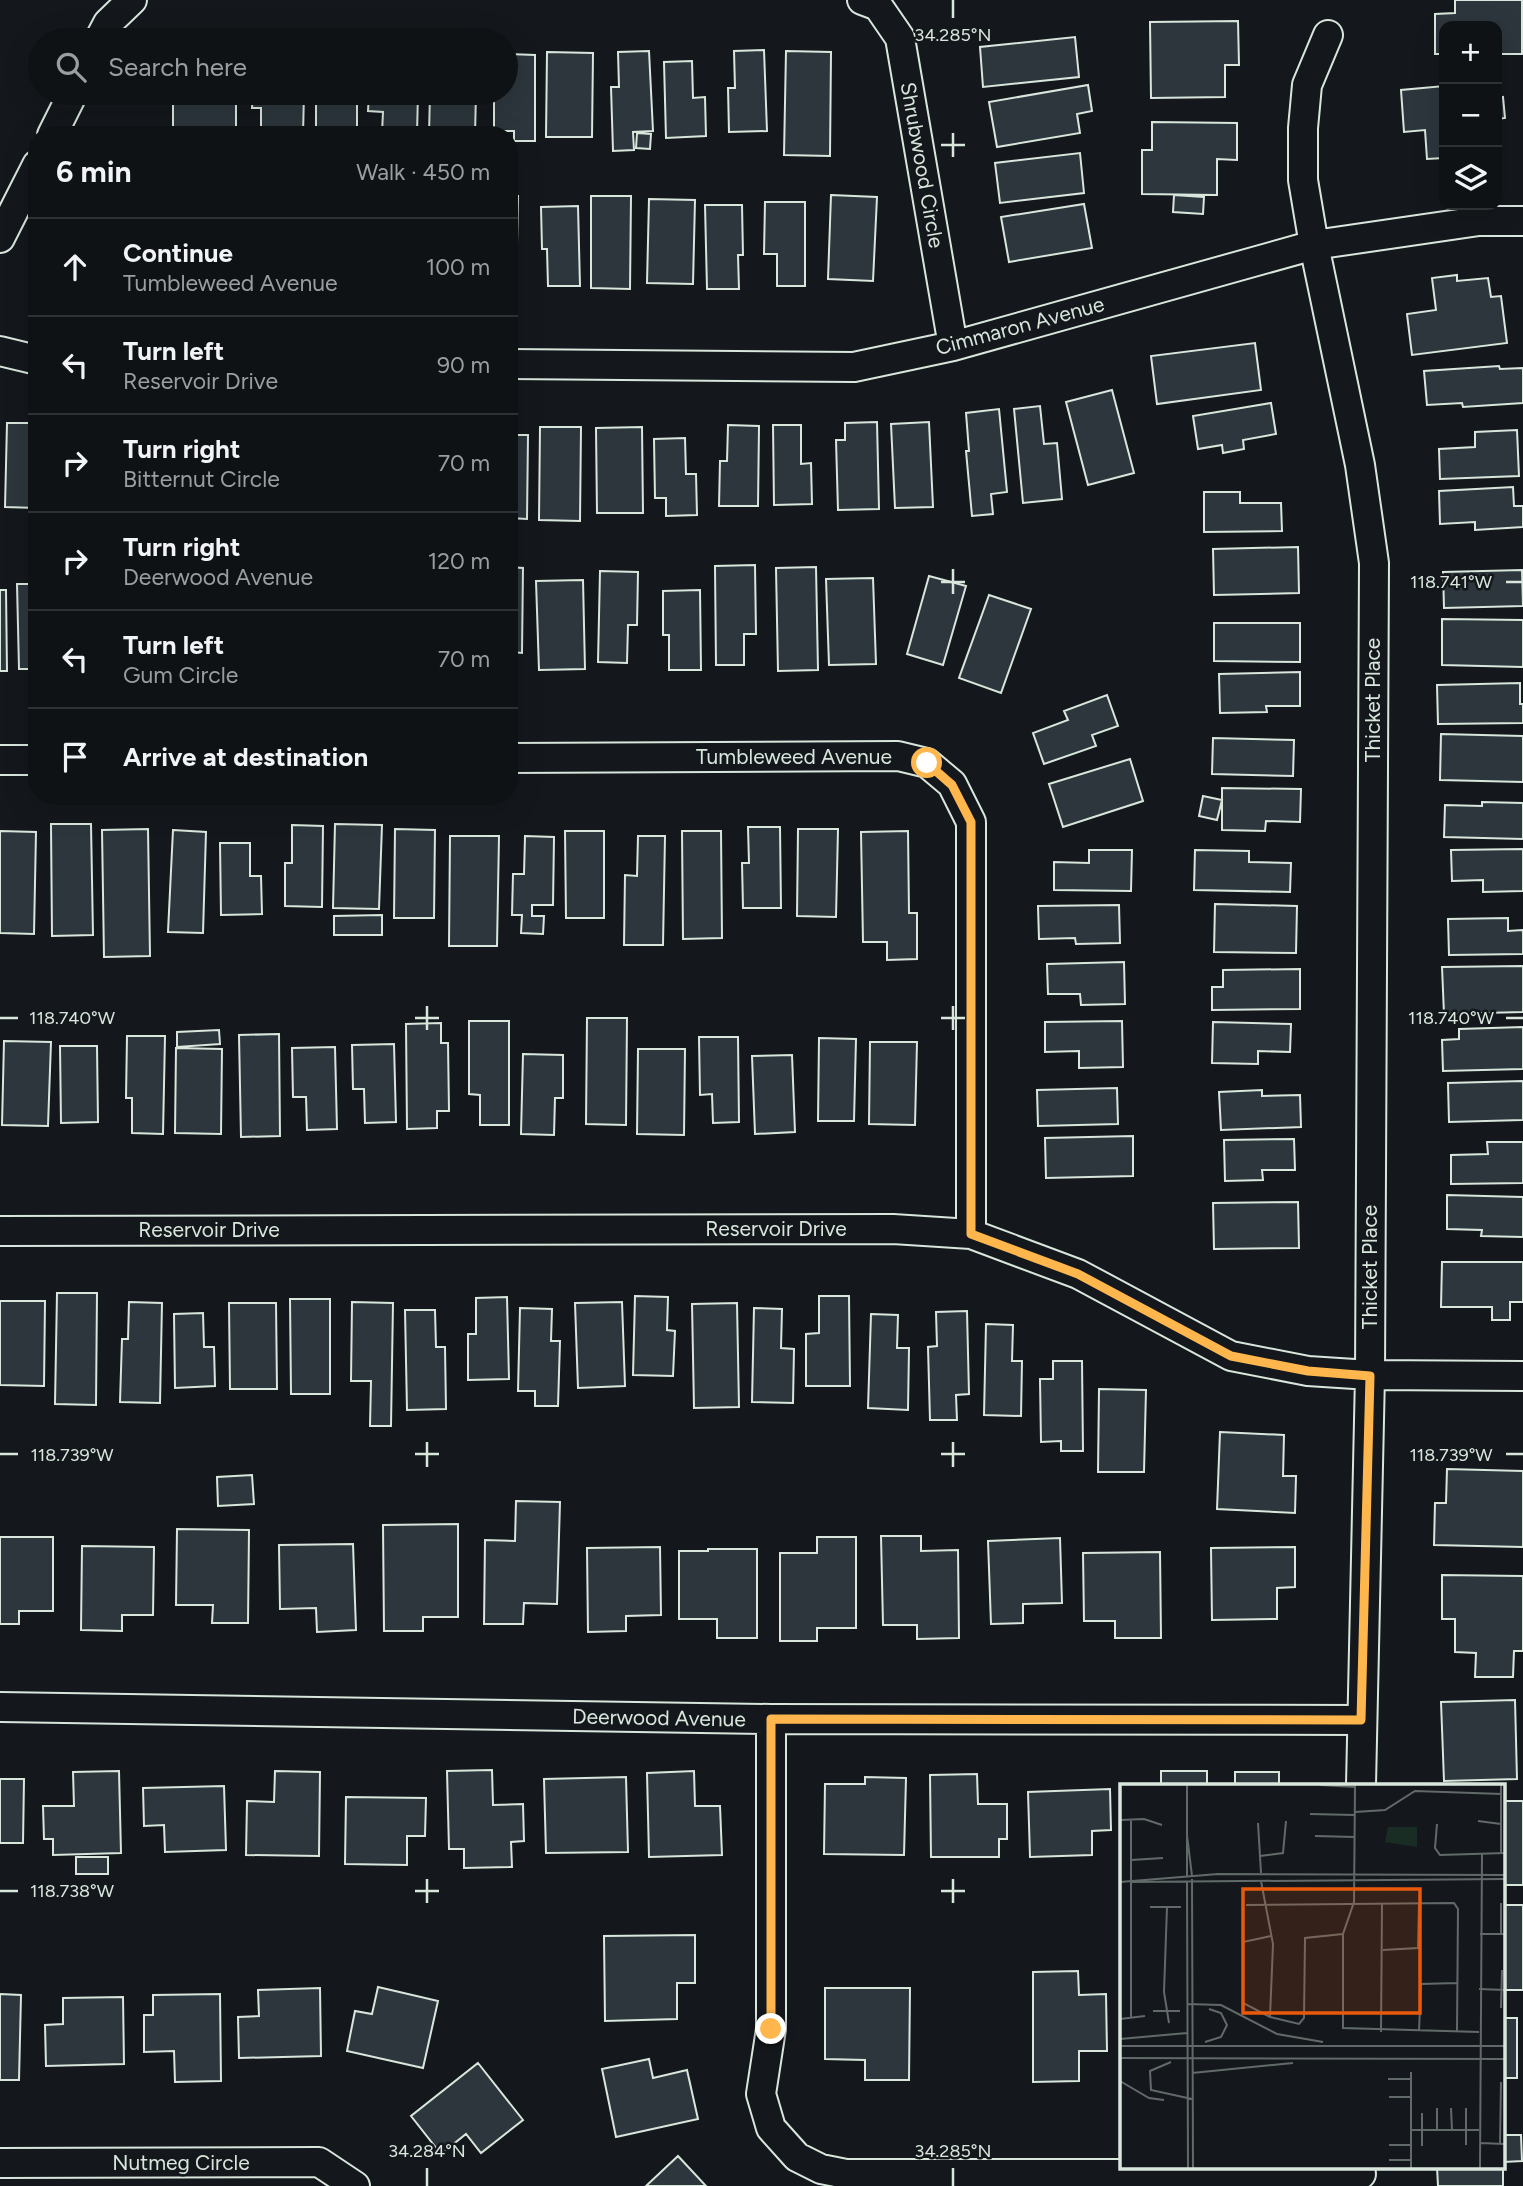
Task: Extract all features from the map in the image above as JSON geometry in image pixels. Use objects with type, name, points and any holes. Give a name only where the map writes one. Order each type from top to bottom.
[{"type":"street","points":[[105,28],[130,0]]},
{"type":"street","name":"Shrubwood Circle","points":[[862,0],[878,6],[900,38],[953,346]]},
{"type":"street","name":"Thicket Place","points":[[1328,35],[1307,85],[1303,128],[1303,180],[1360,465],[1374,563],[1370,1376],[1361,1784]]},
{"type":"street","points":[[56,126],[67,105]]},
{"type":"street","points":[[0,238],[28,183]]},
{"type":"street","name":"Cimmaron Avenue","points":[[518,364],[853,367],[953,346],[1314,245],[1479,221],[1523,221]]},
{"type":"street","points":[[0,351],[28,358]]},
{"type":"street","name":"Tumbleweed Avenue","points":[[518,758],[898,756],[927,763],[952,785],[971,822],[971,1234]]},
{"type":"street","points":[[0,760],[28,760]]},
{"type":"street","name":"Reservoir Drive","points":[[0,1231],[893,1229],[971,1234],[1078,1274],[1231,1356],[1308,1371],[1370,1376],[1523,1376]]},
{"type":"street","name":"Deerwood Avenue","points":[[0,1707],[771,1719],[1361,1720]]},
{"type":"street","points":[[771,1719],[771,2029],[761,2094],[771,2127],[797,2157],[821,2169],[846,2174],[1361,2175]]},
{"type":"street","name":"Nutmeg Circle","points":[[0,2164],[319,2162],[355,2186]]},
{"type":"building","points":[[1455,0],[1522,0],[1522,54],[1502,54],[1502,21],[1439,21],[1439,54],[1435,54],[1435,14],[1455,13]]},
{"type":"building","points":[[1238,21],[1239,65],[1225,65],[1225,97],[1151,98],[1150,22]]},
{"type":"building","points":[[1075,37],[1079,77],[983,87],[980,47]]},
{"type":"building","points":[[764,50],[767,131],[729,132],[728,88],[735,88],[734,51]]},
{"type":"building","points":[[649,51],[653,131],[633,132],[634,150],[613,151],[611,87],[619,87],[618,52]]},
{"type":"building","points":[[786,51],[831,52],[830,156],[784,155]]},
{"type":"building","points":[[547,52],[593,53],[592,137],[546,137]]},
{"type":"building","points":[[518,54],[535,55],[535,141],[518,141],[518,126],[494,126],[494,105],[518,105]]},
{"type":"building","points":[[692,61],[693,98],[705,97],[706,136],[666,138],[664,62]]},
{"type":"building","points":[[1088,85],[1092,111],[1077,114],[1080,133],[997,147],[989,102]]},
{"type":"building","points":[[1439,86],[1439,158],[1427,159],[1425,130],[1404,132],[1401,90]]},
{"type":"building","points":[[1502,97],[1505,118],[1502,118]]},
{"type":"building","points":[[173,105],[236,105],[236,126],[173,126]]},
{"type":"building","points":[[252,105],[304,105],[303,126],[261,126],[261,108],[252,108]]},
{"type":"building","points":[[316,105],[357,105],[357,126],[316,126]]},
{"type":"building","points":[[368,105],[418,105],[417,126],[382,126],[383,112],[368,111]]},
{"type":"building","points":[[430,105],[476,105],[475,126],[429,126]]},
{"type":"building","points":[[1152,122],[1237,123],[1237,160],[1217,159],[1217,195],[1142,194],[1142,150],[1152,150]]},
{"type":"building","points":[[637,133],[651,134],[650,149],[636,148]]},
{"type":"building","points":[[1080,153],[1084,193],[1000,203],[995,163]]},
{"type":"building","points":[[831,195],[877,197],[873,281],[828,279]]},
{"type":"building","points":[[1174,195],[1204,197],[1203,214],[1173,212]]},
{"type":"building","points":[[591,196],[631,196],[630,289],[591,288]]},
{"type":"building","points":[[649,199],[695,200],[693,284],[647,283]]},
{"type":"building","points":[[765,202],[805,202],[805,286],[777,286],[777,254],[764,254]]},
{"type":"building","points":[[1084,204],[1092,248],[1009,262],[1001,217]]},
{"type":"building","points":[[705,205],[742,205],[743,255],[738,255],[739,289],[707,289]]},
{"type":"building","points":[[578,206],[580,286],[548,286],[547,249],[542,249],[541,207]]},
{"type":"building","points":[[1457,275],[1457,281],[1488,278],[1491,297],[1501,296],[1507,343],[1412,355],[1407,314],[1436,310],[1432,278]]},
{"type":"building","points":[[1255,343],[1261,390],[1157,404],[1151,356]]},
{"type":"building","points":[[1499,366],[1500,369],[1523,368],[1523,403],[1463,407],[1462,403],[1427,405],[1424,371]]},
{"type":"building","points":[[1112,390],[1134,473],[1088,485],[1066,402]]},
{"type":"building","points":[[1271,403],[1276,434],[1243,440],[1244,449],[1223,453],[1222,445],[1198,449],[1193,416]]},
{"type":"building","points":[[1040,406],[1044,444],[1057,443],[1062,499],[1023,503],[1014,409]]},
{"type":"building","points":[[999,409],[1007,492],[991,494],[993,514],[972,516],[966,451],[969,451],[966,413]]},
{"type":"building","points":[[877,422],[879,509],[838,510],[836,440],[845,440],[845,423]]},
{"type":"building","points":[[929,422],[933,507],[895,508],[891,424]]},
{"type":"building","points":[[7,423],[28,423],[28,508],[5,507]]},
{"type":"building","points":[[728,425],[759,426],[758,506],[719,506],[720,461],[727,461]]},
{"type":"building","points":[[773,425],[801,425],[801,464],[811,463],[812,504],[774,505]]},
{"type":"building","points":[[540,427],[581,427],[580,521],[539,520]]},
{"type":"building","points":[[642,427],[643,513],[597,513],[596,428]]},
{"type":"building","points":[[1517,430],[1519,476],[1440,479],[1439,449],[1475,447],[1475,432]]},
{"type":"building","points":[[518,435],[528,435],[527,519],[518,518]]},
{"type":"building","points":[[685,438],[686,474],[696,474],[697,515],[666,516],[666,498],[655,498],[654,439]]},
{"type":"building","points":[[1513,487],[1514,506],[1523,506],[1523,527],[1475,530],[1475,522],[1440,524],[1439,491]]},
{"type":"building","points":[[1204,492],[1240,492],[1240,503],[1281,503],[1282,531],[1204,532]]},
{"type":"building","points":[[1298,547],[1299,593],[1214,595],[1213,549]]},
{"type":"building","points":[[755,565],[756,634],[744,634],[744,665],[716,665],[715,566]]},
{"type":"building","points":[[816,567],[818,670],[778,671],[776,568]]},
{"type":"building","points":[[518,568],[523,568],[522,653],[518,653]]},
{"type":"building","points":[[1522,570],[1523,606],[1444,608],[1443,572]]},
{"type":"building","points":[[600,571],[638,572],[637,625],[628,625],[627,663],[598,662]]},
{"type":"building","points":[[929,576],[966,586],[943,665],[907,654]]},
{"type":"building","points":[[873,578],[876,664],[829,665],[826,579]]},
{"type":"building","points":[[583,580],[585,669],[539,670],[536,581]]},
{"type":"building","points":[[17,584],[28,584],[28,669],[19,669]]},
{"type":"building","points":[[0,590],[6,590],[7,671],[0,671]]},
{"type":"building","points":[[700,590],[701,670],[669,670],[669,635],[663,635],[663,591]]},
{"type":"building","points":[[989,595],[1031,609],[1001,693],[959,678]]},
{"type":"building","points":[[1442,619],[1523,620],[1523,667],[1442,665]]},
{"type":"building","points":[[1214,623],[1300,623],[1300,662],[1214,661]]},
{"type":"building","points":[[1300,672],[1300,706],[1266,706],[1267,712],[1220,713],[1219,674]]},
{"type":"building","points":[[1520,683],[1523,723],[1438,724],[1437,685]]},
{"type":"building","points":[[1107,695],[1118,726],[1092,735],[1096,746],[1044,764],[1033,733],[1068,720],[1064,711]]},
{"type":"building","points":[[1441,734],[1523,736],[1523,782],[1440,780]]},
{"type":"building","points":[[1213,738],[1294,740],[1293,776],[1212,774]]},
{"type":"building","points":[[1130,759],[1143,801],[1063,827],[1049,784]]},
{"type":"building","points":[[1222,788],[1301,789],[1300,822],[1266,821],[1265,831],[1222,830]]},
{"type":"building","points":[[1203,796],[1222,800],[1217,820],[1199,816]]},
{"type":"building","points":[[1482,802],[1523,803],[1523,839],[1444,837],[1445,805],[1482,806]]},
{"type":"building","points":[[51,824],[91,824],[93,935],[52,936]]},
{"type":"building","points":[[335,824],[382,825],[379,909],[333,908]]},
{"type":"building","points":[[292,825],[323,826],[322,907],[285,906],[285,863],[292,863]]},
{"type":"building","points":[[748,827],[780,827],[781,908],[743,908],[742,863],[749,863]]},
{"type":"building","points":[[148,829],[150,956],[104,957],[102,830]]},
{"type":"building","points":[[395,829],[435,830],[434,918],[394,918]]},
{"type":"building","points":[[798,829],[838,829],[836,917],[797,916]]},
{"type":"building","points":[[173,830],[206,832],[203,933],[168,932]]},
{"type":"building","points":[[0,831],[36,832],[34,934],[0,933]]},
{"type":"building","points":[[565,831],[604,831],[604,918],[566,918]]},
{"type":"building","points":[[682,831],[721,831],[722,938],[683,939]]},
{"type":"building","points":[[908,831],[909,913],[917,913],[917,959],[887,960],[887,942],[863,942],[861,832]]},
{"type":"building","points":[[450,836],[499,836],[497,946],[449,946]]},
{"type":"building","points":[[525,836],[554,837],[553,905],[532,905],[532,916],[544,916],[543,934],[521,933],[522,915],[512,915],[513,874],[524,874]]},
{"type":"building","points":[[638,836],[665,836],[663,945],[624,945],[625,875],[637,876]]},
{"type":"building","points":[[220,843],[250,843],[250,876],[261,876],[262,914],[221,915]]},
{"type":"building","points":[[1523,849],[1523,891],[1483,892],[1483,880],[1452,881],[1451,850]]},
{"type":"building","points":[[1089,850],[1132,850],[1131,891],[1054,890],[1054,862],[1089,863]]},
{"type":"building","points":[[1195,850],[1249,851],[1249,862],[1291,863],[1290,892],[1194,890]]},
{"type":"building","points":[[1215,904],[1297,906],[1296,953],[1214,952]]},
{"type":"building","points":[[1119,905],[1120,943],[1076,944],[1075,938],[1039,939],[1038,906]]},
{"type":"building","points":[[382,915],[382,935],[334,935],[334,916]]},
{"type":"building","points":[[1508,918],[1508,931],[1523,930],[1523,954],[1449,955],[1448,919]]},
{"type":"building","points":[[1124,962],[1125,1004],[1081,1005],[1080,994],[1048,994],[1047,964]]},
{"type":"building","points":[[1523,966],[1523,1012],[1444,1014],[1442,967]]},
{"type":"building","points":[[1300,969],[1300,1009],[1212,1010],[1212,987],[1223,987],[1223,970]]},
{"type":"building","points":[[587,1018],[627,1018],[626,1125],[586,1124]]},
{"type":"building","points":[[469,1021],[509,1021],[509,1125],[480,1125],[480,1095],[469,1094]]},
{"type":"building","points":[[1122,1021],[1123,1067],[1079,1068],[1079,1051],[1045,1052],[1045,1022]]},
{"type":"building","points":[[1213,1022],[1291,1024],[1290,1052],[1258,1051],[1258,1064],[1212,1063]]},
{"type":"building","points":[[441,1023],[441,1043],[448,1043],[449,1111],[437,1111],[437,1128],[407,1129],[406,1024]]},
{"type":"building","points":[[1523,1027],[1523,1069],[1443,1071],[1442,1040],[1459,1039],[1459,1029]]},
{"type":"building","points":[[219,1030],[220,1044],[177,1047],[177,1032]]},
{"type":"building","points":[[279,1034],[280,1136],[241,1137],[239,1035]]},
{"type":"building","points":[[127,1036],[165,1036],[163,1134],[132,1133],[132,1098],[126,1098]]},
{"type":"building","points":[[699,1037],[738,1037],[739,1122],[713,1123],[712,1094],[700,1095]]},
{"type":"building","points":[[819,1038],[856,1039],[854,1121],[818,1121]]},
{"type":"building","points":[[4,1041],[51,1042],[48,1126],[2,1125]]},
{"type":"building","points":[[870,1042],[917,1042],[915,1125],[869,1124]]},
{"type":"building","points":[[394,1044],[396,1122],[365,1123],[364,1089],[353,1089],[352,1045]]},
{"type":"building","points":[[60,1046],[97,1046],[98,1122],[61,1123]]},
{"type":"building","points":[[335,1047],[337,1129],[307,1130],[306,1097],[293,1097],[292,1048]]},
{"type":"building","points":[[176,1048],[222,1049],[221,1134],[175,1133]]},
{"type":"building","points":[[638,1049],[685,1049],[684,1135],[637,1134]]},
{"type":"building","points":[[523,1054],[563,1055],[563,1098],[555,1098],[554,1135],[521,1134]]},
{"type":"building","points":[[792,1055],[795,1132],[755,1134],[752,1056]]},
{"type":"building","points":[[1523,1081],[1523,1120],[1449,1122],[1448,1083]]},
{"type":"building","points":[[1117,1088],[1118,1124],[1038,1126],[1037,1090]]},
{"type":"building","points":[[1262,1090],[1262,1096],[1300,1095],[1301,1127],[1221,1130],[1219,1092]]},
{"type":"building","points":[[1133,1136],[1133,1176],[1046,1178],[1045,1138]]},
{"type":"building","points":[[1294,1139],[1295,1170],[1262,1170],[1263,1180],[1225,1181],[1224,1140]]},
{"type":"building","points":[[1487,1142],[1523,1142],[1523,1183],[1451,1184],[1451,1155],[1488,1154]]},
{"type":"building","points":[[1447,1195],[1523,1197],[1523,1237],[1481,1236],[1482,1230],[1447,1229]]},
{"type":"building","points":[[1298,1202],[1299,1248],[1214,1249],[1213,1203]]},
{"type":"building","points":[[1442,1262],[1523,1262],[1523,1302],[1510,1302],[1510,1320],[1492,1320],[1492,1307],[1441,1307]]},
{"type":"building","points":[[57,1293],[97,1293],[96,1405],[55,1404]]},
{"type":"building","points":[[635,1296],[668,1297],[667,1330],[675,1331],[673,1376],[633,1375]]},
{"type":"building","points":[[819,1296],[849,1296],[850,1386],[806,1386],[806,1334],[819,1333]]},
{"type":"building","points":[[507,1297],[509,1379],[468,1380],[468,1334],[476,1334],[476,1298]]},
{"type":"building","points":[[290,1299],[330,1299],[330,1394],[291,1394]]},
{"type":"building","points":[[0,1301],[45,1301],[44,1386],[0,1385]]},
{"type":"building","points":[[129,1302],[162,1303],[160,1403],[120,1402],[122,1339],[128,1339]]},
{"type":"building","points":[[352,1302],[393,1303],[391,1426],[370,1426],[371,1381],[351,1381]]},
{"type":"building","points":[[622,1302],[625,1386],[578,1388],[575,1303]]},
{"type":"building","points":[[229,1303],[276,1303],[277,1389],[230,1389]]},
{"type":"building","points":[[737,1303],[739,1407],[694,1408],[692,1304]]},
{"type":"building","points":[[520,1308],[552,1309],[551,1341],[560,1341],[558,1406],[535,1406],[535,1391],[518,1391]]},
{"type":"building","points":[[754,1308],[782,1309],[781,1348],[794,1349],[793,1403],[752,1402]]},
{"type":"building","points":[[405,1310],[435,1310],[436,1347],[445,1347],[446,1409],[407,1410]]},
{"type":"building","points":[[967,1311],[969,1394],[956,1395],[957,1420],[930,1420],[928,1347],[937,1346],[936,1312]]},
{"type":"building","points":[[203,1313],[204,1347],[214,1347],[215,1386],[175,1388],[174,1314]]},
{"type":"building","points":[[871,1314],[898,1315],[897,1348],[909,1348],[908,1410],[868,1408]]},
{"type":"building","points":[[986,1324],[1013,1325],[1012,1361],[1022,1361],[1021,1416],[984,1415]]},
{"type":"building","points":[[1053,1361],[1082,1361],[1083,1451],[1061,1451],[1061,1441],[1041,1442],[1040,1379],[1053,1379]]},
{"type":"building","points":[[1099,1389],[1146,1390],[1144,1472],[1098,1472]]},
{"type":"building","points":[[1220,1432],[1284,1435],[1283,1476],[1296,1476],[1295,1513],[1217,1509]]},
{"type":"building","points":[[1447,1469],[1523,1471],[1523,1547],[1434,1545],[1435,1503],[1446,1503]]},
{"type":"building","points":[[252,1475],[254,1504],[218,1506],[217,1477]]},
{"type":"building","points":[[516,1501],[560,1502],[557,1604],[524,1603],[523,1624],[484,1624],[485,1540],[515,1541]]},
{"type":"building","points":[[458,1524],[458,1617],[423,1617],[423,1631],[384,1631],[383,1525]]},
{"type":"building","points":[[177,1529],[249,1530],[248,1623],[212,1623],[213,1605],[176,1605]]},
{"type":"building","points":[[881,1536],[921,1536],[921,1551],[958,1550],[959,1638],[917,1639],[917,1625],[883,1625]]},
{"type":"building","points":[[0,1537],[53,1537],[53,1611],[19,1611],[19,1624],[0,1624]]},
{"type":"building","points":[[817,1537],[856,1537],[856,1628],[817,1628],[817,1641],[780,1641],[780,1553],[817,1553]]},
{"type":"building","points":[[1060,1538],[1062,1603],[1023,1604],[1023,1623],[991,1624],[988,1541]]},
{"type":"building","points":[[353,1544],[356,1630],[317,1632],[316,1608],[280,1609],[279,1545]]},
{"type":"building","points":[[82,1546],[154,1547],[153,1615],[122,1615],[122,1631],[81,1630]]},
{"type":"building","points":[[660,1547],[661,1615],[626,1616],[626,1631],[588,1632],[587,1548]]},
{"type":"building","points":[[1295,1547],[1295,1587],[1277,1588],[1277,1619],[1212,1620],[1211,1548]]},
{"type":"building","points":[[757,1549],[757,1638],[717,1638],[717,1619],[679,1619],[679,1551]]},
{"type":"building","points":[[1160,1552],[1161,1638],[1115,1638],[1115,1621],[1084,1621],[1083,1553]]},
{"type":"building","points":[[1442,1575],[1523,1576],[1523,1651],[1514,1651],[1513,1677],[1475,1677],[1476,1653],[1455,1652],[1455,1619],[1442,1619]]},
{"type":"building","points":[[1515,1700],[1517,1779],[1444,1781],[1441,1702]]},
{"type":"building","points":[[492,1770],[493,1805],[523,1804],[524,1841],[511,1842],[512,1867],[464,1868],[464,1849],[449,1849],[447,1771]]},
{"type":"building","points":[[119,1771],[121,1853],[53,1855],[53,1839],[44,1839],[43,1806],[74,1806],[73,1772]]},
{"type":"building","points":[[275,1771],[320,1772],[319,1856],[246,1855],[247,1801],[274,1802]]},
{"type":"building","points":[[694,1771],[695,1806],[720,1806],[722,1855],[649,1857],[647,1773]]},
{"type":"building","points":[[1161,1771],[1207,1771],[1207,1784],[1161,1784]]},
{"type":"building","points":[[1235,1772],[1279,1772],[1279,1784],[1235,1784]]},
{"type":"building","points":[[977,1774],[978,1804],[1007,1804],[1007,1839],[999,1839],[999,1857],[931,1857],[930,1775]]},
{"type":"building","points":[[626,1777],[628,1852],[546,1853],[544,1779]]},
{"type":"building","points":[[865,1777],[906,1778],[904,1855],[824,1854],[825,1784],[865,1784]]},
{"type":"building","points":[[0,1779],[24,1779],[23,1843],[0,1843]]},
{"type":"building","points":[[224,1786],[226,1850],[165,1852],[164,1825],[144,1826],[143,1788]]},
{"type":"building","points":[[1110,1789],[1111,1830],[1092,1831],[1092,1855],[1030,1857],[1028,1792]]},
{"type":"building","points":[[346,1797],[426,1798],[425,1836],[407,1836],[407,1865],[345,1864]]},
{"type":"building","points":[[1506,1801],[1523,1801],[1523,1885],[1506,1885]]},
{"type":"building","points":[[76,1857],[108,1857],[108,1874],[76,1874]]},
{"type":"building","points":[[1506,1905],[1523,1905],[1523,1990],[1506,1990]]},
{"type":"building","points":[[695,1935],[695,1983],[677,1983],[677,2019],[605,2021],[604,1936]]},
{"type":"building","points":[[1078,1971],[1079,1995],[1106,1994],[1107,2051],[1079,2051],[1079,2081],[1033,2082],[1033,1972]]},
{"type":"building","points":[[378,1987],[438,2001],[423,2068],[347,2051],[355,2011],[372,2014]]},
{"type":"building","points":[[320,1988],[321,2056],[239,2058],[238,2017],[259,2016],[258,1990]]},
{"type":"building","points":[[825,1988],[910,1988],[909,2080],[865,2080],[865,2060],[825,2059]]},
{"type":"building","points":[[0,1994],[21,1995],[19,2080],[0,2080]]},
{"type":"building","points":[[220,1994],[221,2081],[175,2082],[174,2051],[144,2052],[144,2015],[153,2015],[153,1995]]},
{"type":"building","points":[[123,1997],[124,2064],[46,2066],[45,2025],[63,2024],[63,1998]]},
{"type":"building","points":[[1506,2018],[1517,2018],[1517,2078],[1506,2078]]},
{"type":"building","points":[[649,2059],[653,2078],[687,2070],[698,2119],[616,2137],[602,2069]]},
{"type":"building","points":[[478,2063],[523,2120],[481,2153],[466,2134],[441,2154],[411,2116]]},
{"type":"building","points":[[1506,2135],[1521,2135],[1522,2161],[1506,2162]]},
{"type":"building","points":[[678,2156],[706,2186],[646,2186]]},
{"type":"building","points":[[1437,2168],[1503,2168],[1503,2186],[1438,2186]]},
{"type":"route","points":[[771,2029],[771,1719],[1361,1720],[1370,1376],[1308,1371],[1231,1356],[1078,1274],[971,1234],[971,822],[952,785],[927,763]]}]
